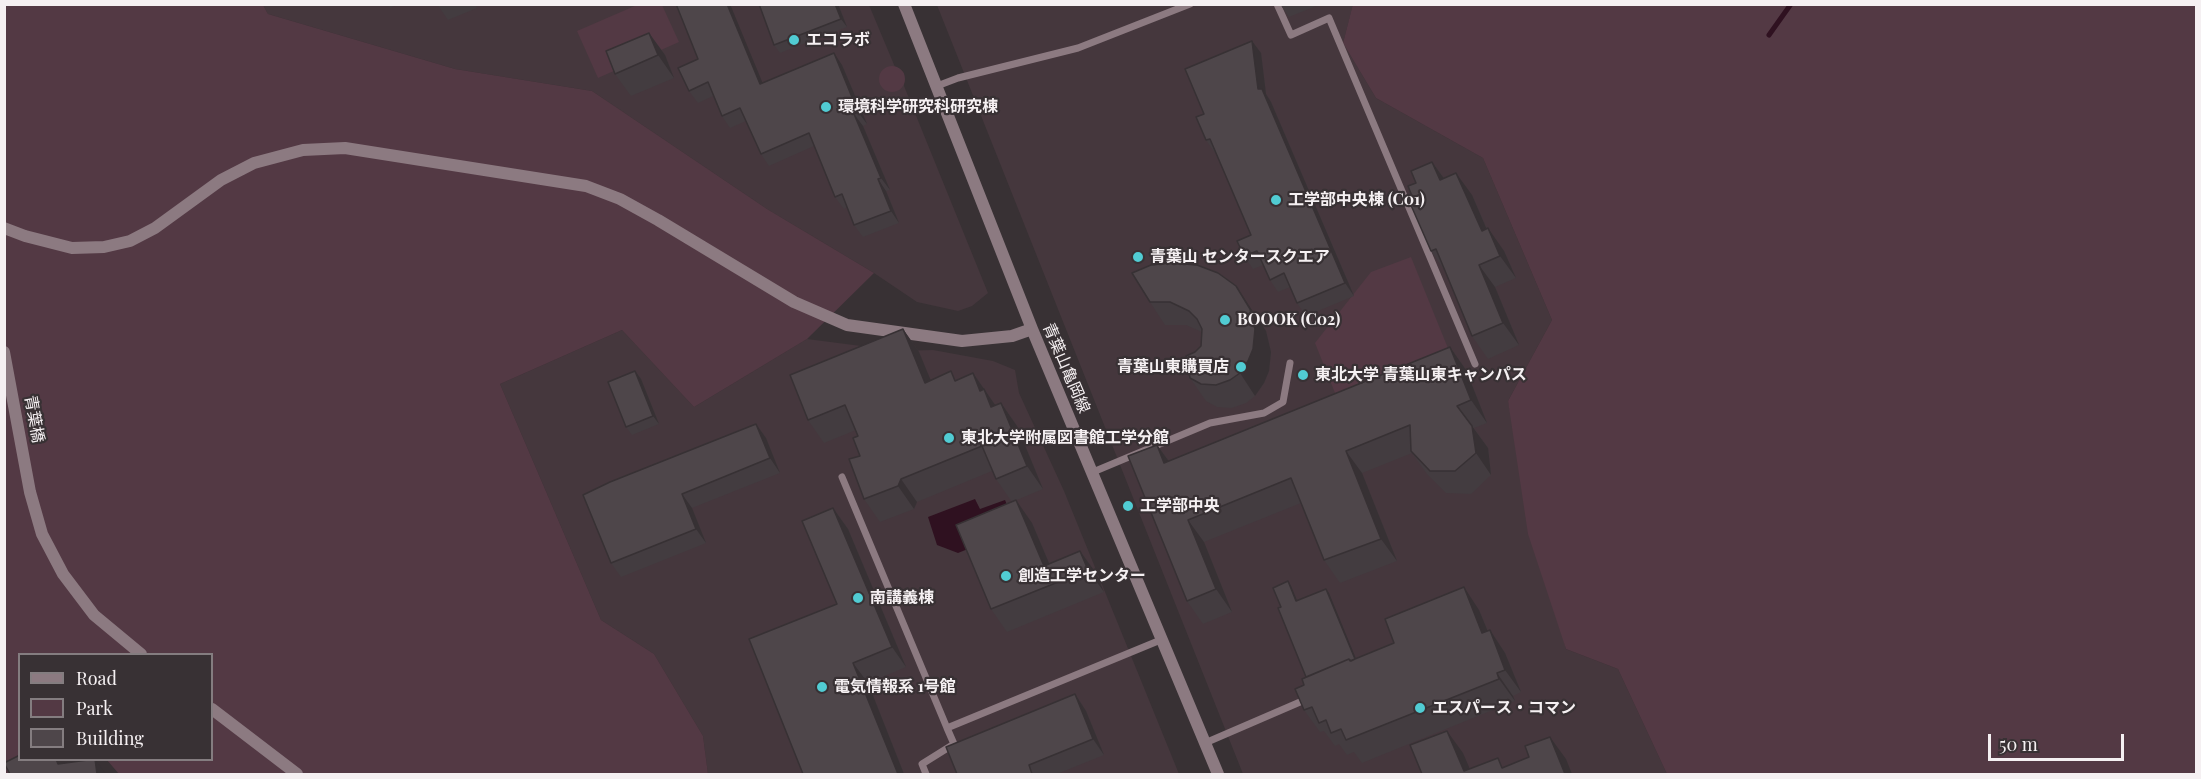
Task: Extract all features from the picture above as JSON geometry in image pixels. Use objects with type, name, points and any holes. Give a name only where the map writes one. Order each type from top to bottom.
[{"type":"street","name":"青葉山亀岡線","points":[[904,4],[1032,329],[1218,774]]},
{"type":"street","points":[[4,228],[72,248],[104,247],[130,241],[156,228],[221,180],[254,163],[303,150],[345,148],[586,186],[620,199],[658,220],[794,302],[847,324],[962,341],[1012,336],[1032,329]]},
{"type":"street","name":"青葉橋","points":[[4,351],[30,492],[50,553],[94,615],[140,653]]},
{"type":"street","points":[[213,710],[297,774]]},
{"type":"lane","points":[[937,86],[958,78],[1078,48],[1190,4]]},
{"type":"lane","points":[[1277,4],[1291,35],[1329,18],[1475,364]]},
{"type":"lane","points":[[1093,472],[1210,423],[1264,413],[1283,402],[1290,363]]},
{"type":"lane","points":[[842,477],[954,744],[922,764],[926,774]]},
{"type":"lane","points":[[947,728],[1162,639]]},
{"type":"lane","points":[[1205,743],[1310,698]]},
{"type":"shaded area","points":[[263,5],[869,5],[895,67],[904,73],[904,86],[988,293],[972,306],[958,311],[917,302],[874,273],[767,209],[592,91],[455,69],[268,14]]},
{"type":"shaded area","name":"東北大学 青葉山東キャンパス","points":[[937,5],[1353,5],[1343,43],[1376,98],[1483,158],[1552,320],[1508,401],[1566,649],[1618,669],[1667,774],[1243,774]]},
{"type":"shaded area","points":[[622,330],[694,407],[807,339],[900,351],[933,350],[993,361],[1015,370],[1019,393],[1064,491],[1179,774],[708,774],[703,736],[654,654],[601,620],[500,384]]},
{"type":"shaded area","points":[[975,499],[980,509],[1005,500],[1017,529],[958,553],[937,545],[928,517]]},
{"type":"green space","points":[[1353,4],[2196,5],[2196,774],[1667,774],[1618,669],[1566,649],[1528,534],[1508,401],[1552,320],[1483,158],[1376,98],[1343,43]]},
{"type":"green space","points":[[5,5],[263,5],[268,14],[455,69],[592,91],[767,209],[874,273],[807,339],[694,407],[622,330],[500,384],[601,620],[654,654],[703,736],[708,774],[119,774],[108,761],[213,761],[213,653],[18,653],[18,761],[20,761],[22,774],[5,774]]},
{"type":"green space","points":[[637,5],[662,5],[679,42],[598,78],[577,31]]},
{"type":"green space","points":[[892,66],[901,70],[905,79],[901,88],[892,92],[883,88],[879,79],[883,70]]},
{"type":"green space","points":[[1411,257],[1454,363],[1341,408],[1315,343],[1371,272]]},
{"type":"building","points":[[676,4],[727,4],[760,84],[834,53],[858,112],[854,114],[881,178],[878,179],[891,211],[854,225],[842,194],[835,197],[809,133],[761,154],[740,108],[722,116],[708,82],[689,91],[678,68],[698,59]]},
{"type":"building","name":"エコラボ","points":[[759,4],[835,4],[841,19],[774,45]]},
{"type":"building","points":[[649,33],[658,55],[615,74],[606,51]]},
{"type":"building","name":"工学部中央棟 (C01)","points":[[1252,41],[1258,89],[1262,89],[1345,283],[1297,303],[1284,273],[1270,280],[1257,251],[1244,256],[1237,241],[1251,235],[1210,139],[1206,140],[1196,117],[1204,114],[1185,69]]},
{"type":"building","points":[[1432,162],[1440,180],[1456,173],[1482,231],[1488,228],[1500,256],[1479,265],[1503,323],[1472,336],[1436,249],[1431,251],[1410,203],[1414,201],[1408,186],[1416,183],[1411,171]]},
{"type":"building","points":[[1171,263],[1197,265],[1218,273],[1236,286],[1250,309],[1255,329],[1253,349],[1240,373],[1230,380],[1216,385],[1201,384],[1190,378],[1186,356],[1201,346],[1202,329],[1197,319],[1189,311],[1170,302],[1150,302],[1132,273],[1151,265]]},
{"type":"building","name":"東北大学附属図書館工学分館","points":[[903,329],[925,383],[951,371],[955,381],[973,373],[980,391],[984,389],[991,407],[1001,403],[1027,466],[996,479],[982,446],[901,479],[898,486],[864,499],[849,459],[860,456],[853,438],[858,436],[845,405],[808,420],[790,375]]},
{"type":"building","points":[[1450,347],[1471,400],[1457,406],[1472,426],[1476,453],[1455,471],[1430,471],[1411,451],[1410,425],[1346,451],[1381,539],[1324,560],[1291,478],[1188,520],[1216,589],[1187,601],[1128,456],[1157,445],[1164,463]]},
{"type":"building","points":[[635,371],[653,416],[626,427],[608,382]]},
{"type":"building","points":[[756,424],[770,458],[682,494],[696,529],[611,563],[583,495]]},
{"type":"building","points":[[1016,500],[1044,566],[1080,551],[1088,570],[991,609],[956,525]]},
{"type":"building","points":[[833,508],[892,647],[853,663],[898,774],[803,774],[749,639],[837,604],[802,521]]},
{"type":"building","points":[[1288,581],[1296,601],[1326,589],[1355,659],[1351,661],[1349,659],[1306,677],[1278,608],[1281,607],[1273,588]]},
{"type":"building","points":[[1464,587],[1482,633],[1490,630],[1505,670],[1497,673],[1499,679],[1346,740],[1341,729],[1331,733],[1326,720],[1319,723],[1312,707],[1304,710],[1295,689],[1304,685],[1302,679],[1394,643],[1385,619]]},
{"type":"building","points":[[1075,694],[1093,739],[1029,765],[1032,774],[957,774],[946,747]]},
{"type":"building","points":[[1447,731],[1464,771],[1498,758],[1502,768],[1529,757],[1525,746],[1550,737],[1565,774],[1422,774],[1410,745]]},
{"type":"building","points":[[18,756],[18,761],[57,761],[58,764],[95,761],[97,774],[10,774],[4,763]]},
{"type":"waterway","points":[[1769,35],[1791,4]]},
{"type":"place","name":"エコラボ","points":[[794,40]]},
{"type":"place","name":"環境科学研究科研究棟","points":[[826,107]]},
{"type":"place","name":"工学部中央棟 (C01)","points":[[1276,200]]},
{"type":"place","name":"青葉山 センタースクエア","points":[[1138,257]]},
{"type":"place","name":"BOOOK (C02)","points":[[1225,320]]},
{"type":"place","name":"青葉山東購買店","points":[[1241,367]]},
{"type":"place","name":"東北大学 青葉山東キャンパス","points":[[1303,375]]},
{"type":"place","name":"東北大学附属図書館工学分館","points":[[949,438]]},
{"type":"place","name":"工学部中央","points":[[1128,506]]},
{"type":"place","name":"創造工学センター","points":[[1006,576]]},
{"type":"place","name":"南講義棟","points":[[858,598]]},
{"type":"place","name":"電気情報系 1号館","points":[[822,687]]},
{"type":"place","name":"エスパース・コマン","points":[[1420,708]]}]
